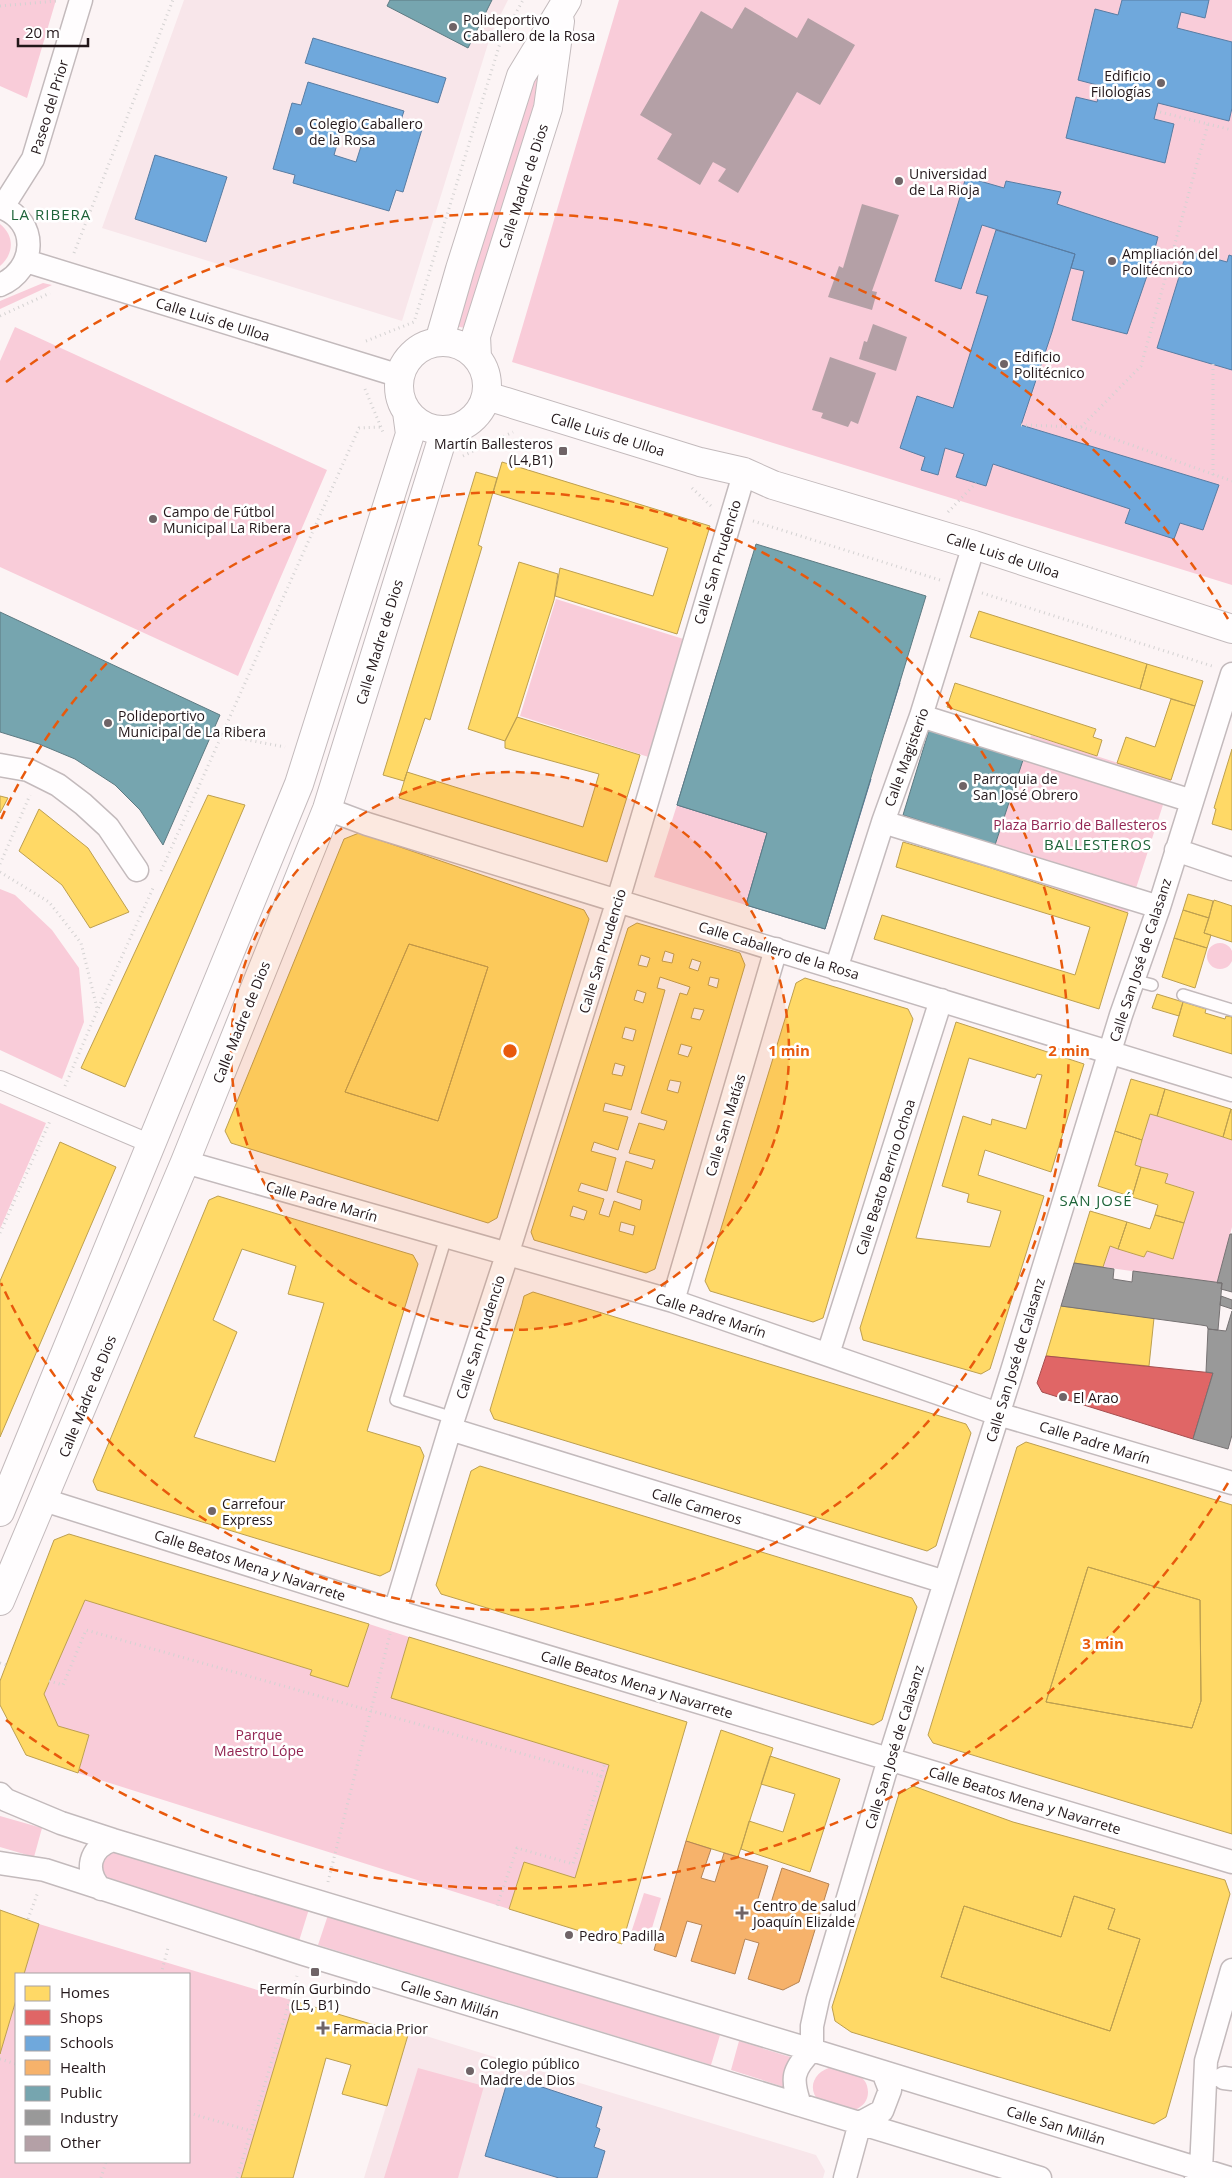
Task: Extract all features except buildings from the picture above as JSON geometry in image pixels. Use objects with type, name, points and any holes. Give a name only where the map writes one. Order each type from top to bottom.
[{"type":"main road","name":"Calle Madre de Dios","points":[[440,342],[460,269],[521,76],[564,6]]},
{"type":"main road","name":"Calle Madre de Dios","points":[[477,357],[476,336],[548,108],[564,6]]},
{"type":"main road","points":[[0,1512],[5,1484],[151,1144],[299,784],[410,434],[402,394],[404,366],[414,353],[429,344],[440,342],[454,343],[467,348],[477,357],[487,376],[487,396],[479,413],[465,425],[448,430],[433,430],[418,423],[402,394]]},
{"type":"main road","name":"Calle Luis de Ulloa","points":[[487,396],[694,472],[742,481],[773,484]]},
{"type":"main road","name":"Calle Madre de Dios","points":[[0,1601],[185,1162],[326,809],[441,443],[448,430]]},
{"type":"main road","name":"Calle Luis de Ulloa","points":[[694,472],[744,472],[773,484],[974,545],[1232,629]]},
{"type":"street","name":"Paseo del Prior","points":[[1,207],[33,159],[81,0]]},
{"type":"street","points":[[0,285],[12,280],[20,271],[26,260],[28,242],[22,223],[14,214],[1,207]]},
{"type":"street","name":"Calle Luis de Ulloa","points":[[26,260],[357,375],[402,394]]},
{"type":"street","name":"Calle San Prudencio","points":[[395,1611],[451,1424],[507,1255],[618,900],[742,481]]},
{"type":"street","name":"Calle Magisterio","points":[[836,969],[882,822],[921,716],[974,545]]},
{"type":"street","name":"Calle San José de Calasanz","points":[[812,2050],[812,2026],[818,1999],[889,1759],[946,1582],[1110,1052],[1142,983],[1159,907],[1192,801],[1223,670]]},
{"type":"street","points":[[921,716],[1192,801]]},
{"type":"street","points":[[0,765],[28,770],[58,785],[83,804],[108,828],[137,870]]},
{"type":"street","name":"Calle Caballero de la Rosa","points":[[326,809],[367,824],[1232,1090]]},
{"type":"street","points":[[882,822],[1159,907]]},
{"type":"street","points":[[1176,850],[1232,869]]},
{"type":"street","name":"Calle San Matías","points":[[673,1302],[776,949]]},
{"type":"street","name":"Calle Beato Berrio Ochoa","points":[[828,1354],[941,1000]]},
{"type":"street","points":[[0,1080],[151,1144]]},
{"type":"street","name":"Calle Padre Marín","points":[[185,1162],[673,1302],[998,1414],[1232,1483]]},
{"type":"street","name":"Calle Cameros","points":[[451,1424],[946,1582]]},
{"type":"street","name":"Calle Beatos Mena y Navarrete","points":[[44,1500],[395,1611],[1232,1862]]},
{"type":"street","name":"Calle San Millán","points":[[0,1794],[6,1800],[60,1823],[113,1840],[322,1901],[812,2050],[1199,2174],[1229,2178]]},
{"type":"street","points":[[101,1889],[92,1875],[93,1856],[99,1847],[113,1840]]},
{"type":"street","name":"Calle San Millán","points":[[0,1862],[45,1870],[304,1954],[1040,2178]]},
{"type":"street","points":[[1199,2174],[1206,2061],[1225,2019],[1232,1970]]},
{"type":"street","points":[[800,2105],[793,2082],[795,2070],[812,2050]]},
{"type":"street","points":[[845,2178],[860,2122],[882,2111],[890,2090],[883,2072]]},
{"type":"lane","points":[[1183,995],[1232,1010]]},
{"type":"lane","name":"Calle San Prudencio","points":[[446,1237],[396,1400],[451,1424]]},
{"type":"path","points":[[66,273],[173,0]]},
{"type":"path","points":[[404,449],[388,444],[365,388],[357,375],[366,341],[414,322],[501,40],[523,0]]},
{"type":"path","points":[[0,6],[56,1]]},
{"type":"path","points":[[1160,112],[1232,130]]},
{"type":"path","points":[[1081,427],[1141,366],[1208,124]]},
{"type":"path","points":[[1149,270],[1167,273],[1179,278]]},
{"type":"path","points":[[0,316],[53,292],[57,293]]},
{"type":"path","points":[[1212,364],[1213,475]]},
{"type":"path","points":[[381,428],[402,394]]},
{"type":"path","points":[[1021,425],[1081,427],[1232,481]]},
{"type":"path","points":[[0,1233],[98,1009],[360,428],[381,428]]},
{"type":"path","points":[[437,458],[453,461],[511,431],[520,434]]},
{"type":"path","points":[[694,472],[729,523],[751,521],[962,586],[1223,670]]},
{"type":"path","points":[[930,532],[976,483]]},
{"type":"path","points":[[221,735],[310,752]]},
{"type":"path","points":[[0,864],[39,776]]},
{"type":"path","points":[[0,872],[49,902],[80,943],[98,1009]]},
{"type":"path","points":[[322,1901],[331,1873],[395,1611]]},
{"type":"path","points":[[49,1681],[63,1685],[86,1630],[601,1776]]},
{"type":"path","points":[[0,1663],[6,1664]]},
{"type":"path","points":[[497,1906],[517,1848],[573,1864],[605,1763]]},
{"type":"path","points":[[28,1919],[45,1870]]},
{"type":"path","points":[[161,1973],[168,1948]]},
{"type":"path","points":[[237,2178],[304,1954]]},
{"type":"path","points":[[0,2059],[15,2064]]},
{"type":"path","points":[[190,2113],[251,2131]]},
{"type":"path","points":[[101,2178],[106,2163]]},
{"type":"shaded area","name":"Colegio Caballero de la Rosa","points":[[184,0],[508,0],[491,34],[402,321],[102,228]]},
{"type":"shaded area","name":"Colegio público Madre de Dios","points":[[408,2035],[426,2036],[816,2155],[825,2171],[823,2178],[364,2178]]},
{"type":"green space","points":[[0,0],[56,0],[27,98],[0,86]]},
{"type":"green space","name":"Universidad de La Rioja","points":[[619,0],[1232,0],[1232,585],[512,362]]},
{"type":"green space","points":[[539,63],[544,64],[527,130],[465,328],[455,326]]},
{"type":"green space","points":[[0,224],[8,234],[11,245],[8,256],[0,266]]},
{"type":"green space","points":[[43,283],[52,285],[0,309],[0,301]]},
{"type":"green space","name":"Campo de Fútbol Municipal La Ribera","points":[[15,327],[327,470],[238,676],[0,567],[0,361]]},
{"type":"green space","points":[[556,599],[693,642],[658,760],[520,716]]},
{"type":"green space","name":"Plaza Barrio de Ballesteros","points":[[1031,735],[1171,780],[1128,913],[988,867]]},
{"type":"green space","points":[[677,805],[767,833],[746,905],[654,877]]},
{"type":"green space","points":[[0,889],[15,895],[52,930],[79,968],[84,1022],[62,1079],[0,1050]]},
{"type":"green space","points":[[1220,943],[1230,946],[1233,956],[1230,966],[1220,969],[1210,966],[1207,956],[1210,946]]},
{"type":"green space","points":[[0,1103],[46,1123],[0,1229]]},
{"type":"green space","points":[[1150,1114],[1232,1140],[1232,1227],[1217,1283],[1103,1267],[1110,1246],[1144,1257],[1147,1251],[1173,1259],[1193,1191],[1165,1183],[1167,1174],[1135,1165]]},
{"type":"green space","name":"Parque Maestro Lópe","points":[[85,1600],[312,1670],[311,1675],[348,1687],[369,1624],[409,1637],[391,1698],[609,1765],[575,1878],[524,1862],[509,1909],[78,1773],[89,1736],[58,1726],[44,1694]]},
{"type":"green space","points":[[0,1816],[42,1828],[34,1857],[0,1847]]},
{"type":"green space","points":[[111,1850],[309,1909],[299,1941],[106,1879],[99,1859]]},
{"type":"green space","points":[[644,1893],[661,1898],[649,1938],[631,1933]]},
{"type":"green space","points":[[328,1915],[720,2035],[711,2065],[318,1945]]},
{"type":"green space","points":[[39,1924],[294,2001],[241,2178],[0,2178],[0,2054],[15,2003],[15,2163],[190,2163],[190,1973],[24,1973]]},
{"type":"green space","points":[[739,2041],[797,2059],[787,2088],[731,2070]]},
{"type":"green space","points":[[833,2067],[856,2074],[865,2081],[868,2092],[867,2098],[855,2110],[819,2101],[815,2096],[813,2091],[814,2080],[821,2072]]},
{"type":"green space","points":[[418,2068],[484,2086],[458,2178],[384,2178]]},
{"type":"place","name":"Polideportivo Caballero de la Rosa","points":[[453,27]]},
{"type":"place","name":"Edificio Filologías","points":[[1161,83]]},
{"type":"place","name":"Colegio Caballero de la Rosa","points":[[299,131]]},
{"type":"place","name":"Universidad de La Rioja","points":[[899,181]]},
{"type":"place","name":"Ampliación del Politécnico","points":[[1112,261]]},
{"type":"place","name":"Edificio Politécnico","points":[[1004,364]]},
{"type":"place","name":"Martín Ballesteros (L4,B1)","points":[[563,451]]},
{"type":"place","name":"Campo de Fútbol Municipal La Ribera","points":[[153,519]]},
{"type":"place","name":"Polideportivo Municipal de La Ribera","points":[[108,723]]},
{"type":"place","name":"Parroquia de San José Obrero","points":[[963,786]]},
{"type":"place","name":"El Arao","points":[[1063,1397]]},
{"type":"place","name":"Carrefour Express","points":[[212,1511]]},
{"type":"place","name":"Centro de salud Joaquín Elizalde","points":[[742,1913]]},
{"type":"place","name":"Pedro Padilla","points":[[569,1935]]},
{"type":"place","name":"Fermín Gurbindo (L5, B1)","points":[[315,1972]]},
{"type":"place","name":"Farmacia Prior","points":[[323,2028]]},
{"type":"place","name":"Colegio público Madre de Dios","points":[[470,2071]]},
{"type":"district","name":"LA RIBERA","points":[[51,214]]},
{"type":"district","name":"BALLESTEROS","points":[[1098,844]]},
{"type":"district","name":"SAN JOSÉ","points":[[1096,1200]]}]
